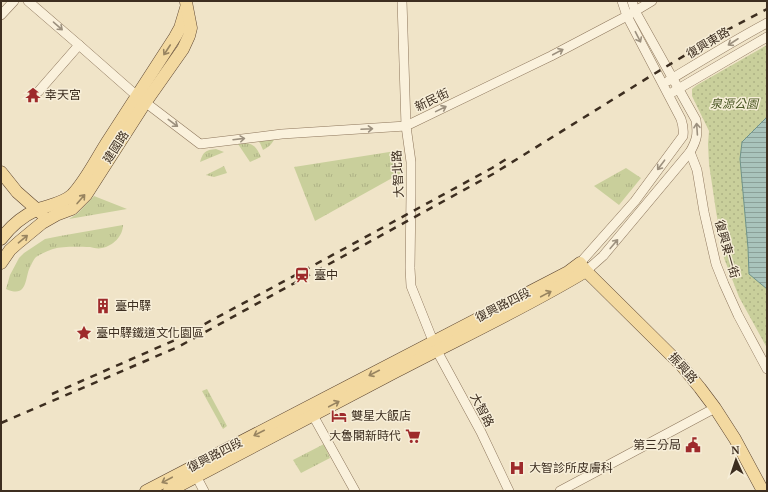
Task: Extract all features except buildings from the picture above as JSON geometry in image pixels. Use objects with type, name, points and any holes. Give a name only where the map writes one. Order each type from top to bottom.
[{"type":"main road","name":"建國路","points":[[1,263],[10,250],[19,242],[49,219],[72,209],[86,195],[141,99],[186,28],[186,2]]},
{"type":"main road","name":"建國路","points":[[1,239],[12,226],[36,210],[63,201],[73,194],[141,99]]},
{"type":"main road","points":[[1,172],[17,192],[36,210],[49,219]]},
{"type":"main road","name":"復興路四段","points":[[146,491],[194,472],[435,346],[568,272],[583,267]]},
{"type":"main road","name":"振興路","points":[[583,267],[682,366],[700,388],[740,447],[763,491]]},
{"type":"main road","name":"復興路四段","points":[[169,491],[194,472]]},
{"type":"street","points":[[1,15],[14,1]]},
{"type":"street","points":[[28,1],[141,99]]},
{"type":"street","name":"大智北路","points":[[402,1],[406,126],[411,162],[410,282],[413,293],[435,346]]},
{"type":"street","name":"復興路四段","points":[[583,267],[635,201],[683,136],[683,124],[627,16],[622,1]]},
{"type":"street","name":"復興路四段","points":[[583,267],[604,256],[690,152],[697,135],[696,120],[635,11],[632,1]]},
{"type":"street","name":"新民街","points":[[141,99],[200,144],[282,134],[406,126],[551,56],[627,16],[652,1]]},
{"type":"street","name":"復興東路","points":[[663,85],[699,62],[767,24]]},
{"type":"street","name":"復興東路","points":[[668,95],[767,37]]},
{"type":"street","points":[[38,92],[79,44]]},
{"type":"street","name":"復興東一街","points":[[690,152],[697,170],[704,212],[716,264],[738,315],[767,369]]},
{"type":"street","name":"大智路","points":[[435,346],[509,491]]},
{"type":"street","points":[[560,491],[715,408]]},
{"type":"street","points":[[311,411],[355,491]]},
{"type":"street","points":[[194,472],[204,491]]},
{"type":"green space","name":"泉源公園","points":[[767,45],[767,348],[739,297],[724,258],[709,164],[709,131],[692,96],[692,89]]},
{"type":"green space","points":[[275,137],[270,145],[263,150],[260,143],[255,139]]},
{"type":"green space","points":[[241,143],[254,146],[261,157],[250,162],[238,144]]},
{"type":"green space","points":[[216,149],[224,152],[200,162],[205,152]]},
{"type":"green space","points":[[402,150],[403,172],[315,221],[294,167]]},
{"type":"green space","points":[[224,166],[227,173],[214,177],[206,175]]},
{"type":"green space","points":[[626,168],[641,178],[619,205],[594,186]]},
{"type":"green space","points":[[94,196],[127,209],[69,219],[78,213]]},
{"type":"green space","points":[[123,225],[123,229],[117,240],[106,247],[61,247],[39,255],[31,264],[22,289],[19,291],[13,291],[6,289],[10,275],[19,258],[45,239]]},
{"type":"green space","points":[[207,389],[227,426],[223,429],[202,391]]},
{"type":"green space","points":[[324,444],[330,458],[301,473],[293,460]]},
{"type":"water","points":[[767,117],[767,289],[749,274],[740,159],[742,142]]},
{"type":"railway","points":[[1,423],[178,347],[493,174],[727,30],[767,9]]},
{"type":"railway","points":[[52,394],[175,340],[508,158]]},
{"type":"place","name":"幸天宮","points":[[33,95]]},
{"type":"place","name":"臺中","points":[[302,275]]},
{"type":"place","name":"臺中驛","points":[[103,306]]},
{"type":"place","name":"臺中驛鐵道文化園區","points":[[84,333]]},
{"type":"place","name":"雙星大飯店","points":[[339,416]]},
{"type":"place","name":"大魯閣新時代","points":[[413,436]]},
{"type":"place","name":"第三分局","points":[[693,445]]},
{"type":"place","name":"大智診所皮膚科","points":[[517,468]]}]
